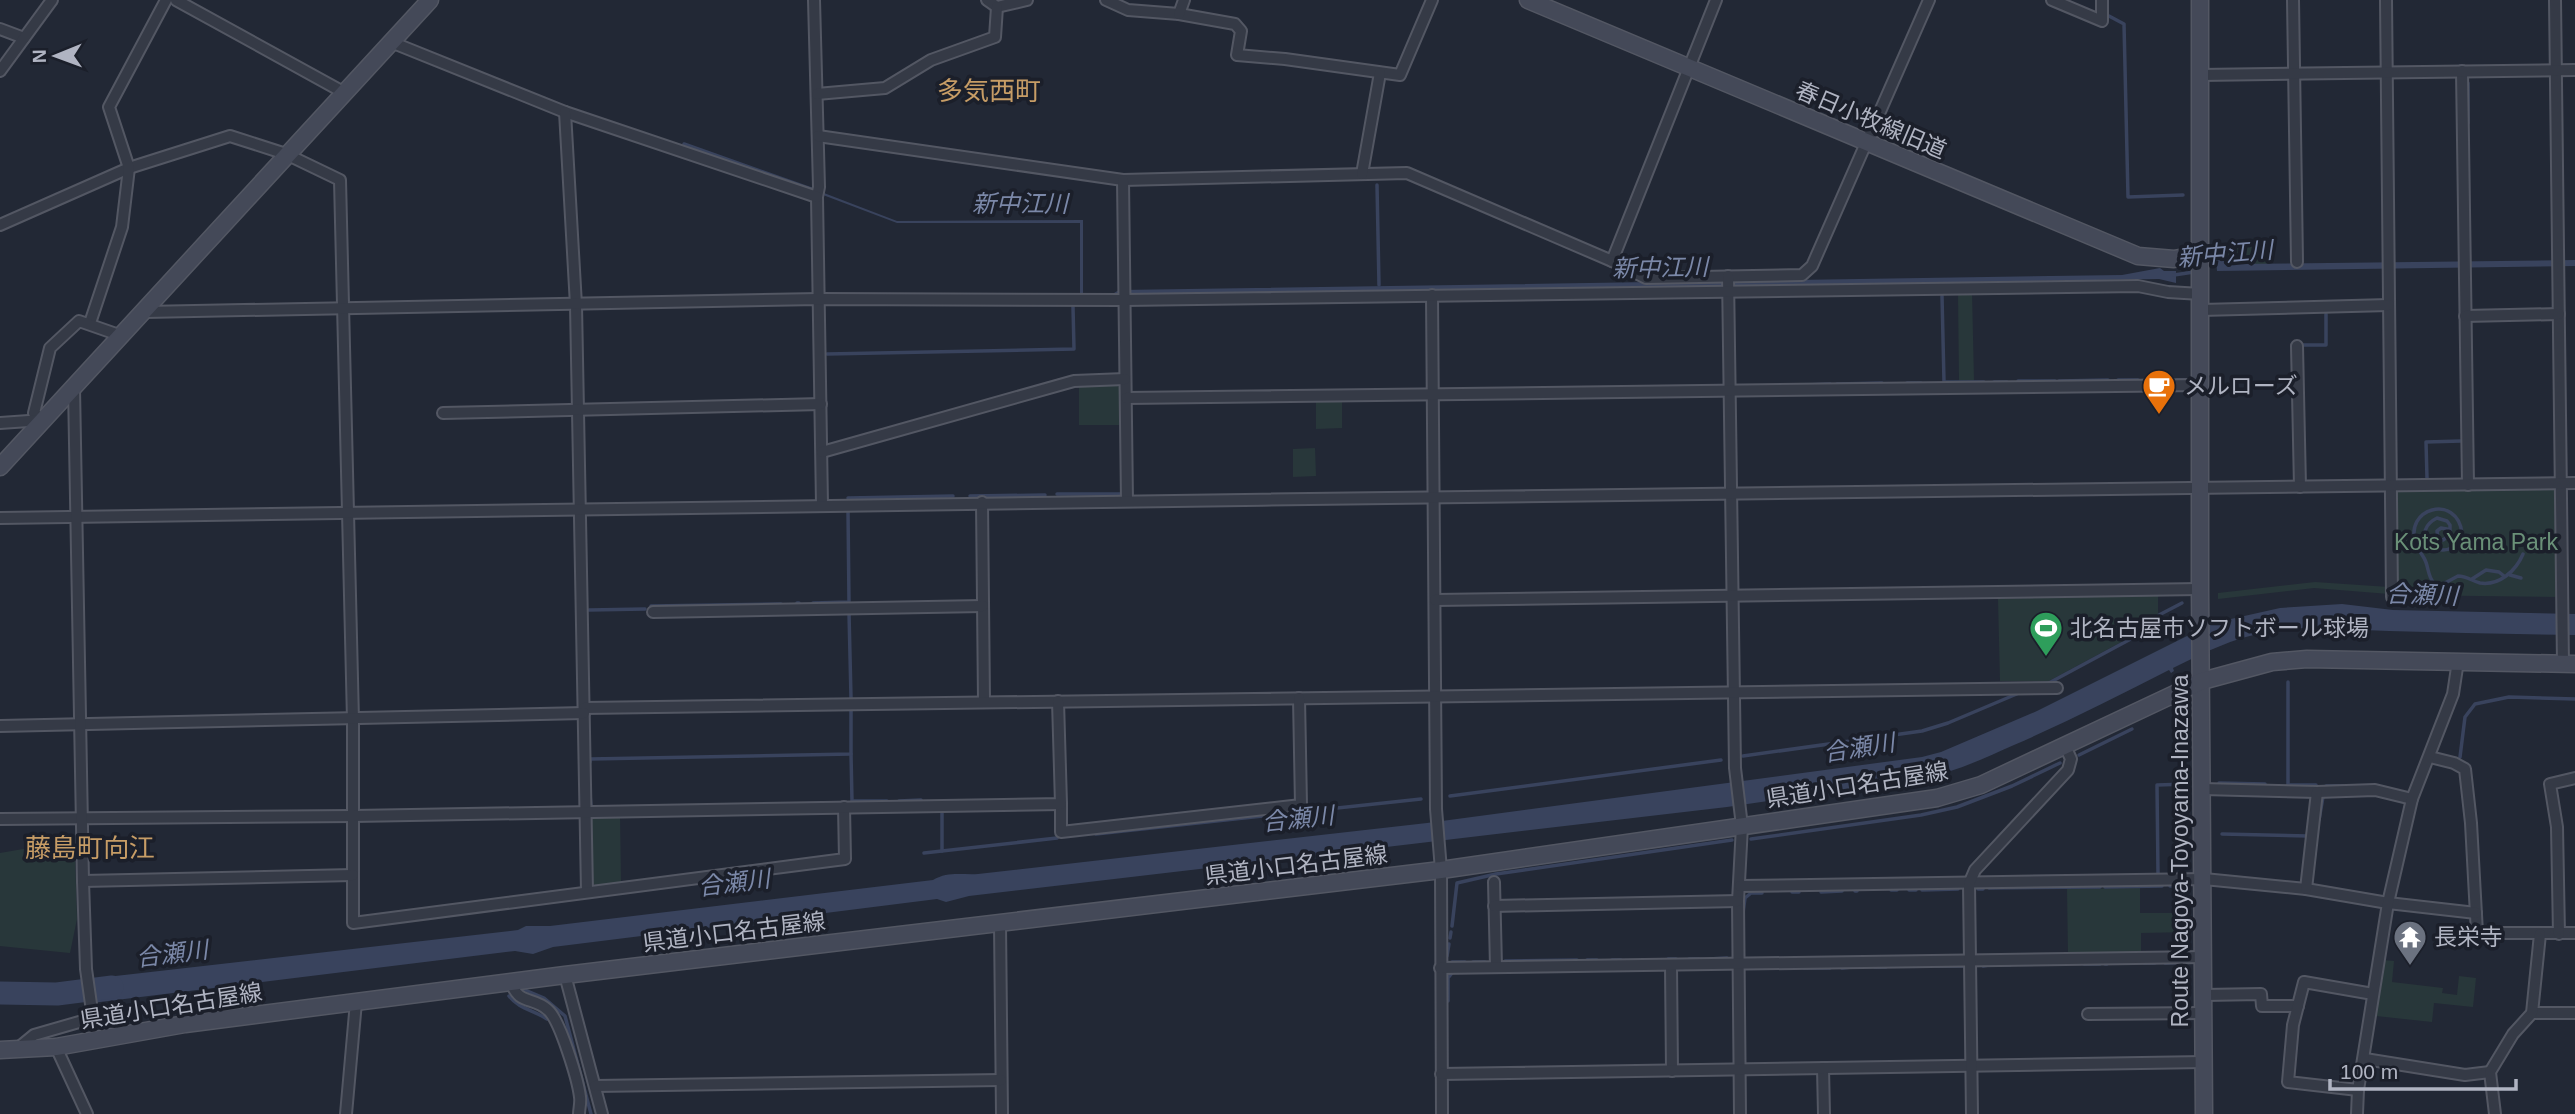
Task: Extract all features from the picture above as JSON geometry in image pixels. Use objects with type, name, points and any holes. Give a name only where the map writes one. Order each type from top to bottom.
[{"type":"main road","points":[[0,467],[430,0]]},
{"type":"main road","name":"春日小牧線旧道","points":[[1528,0],[1562,7],[1689,68],[2138,256],[2174,259],[2201,257]]},
{"type":"main road","name":"Route Nagoya-Toyoyama-Inazawa","points":[[2200,0],[2200,615],[2204,1114]]},
{"type":"main road","name":"県道小口名古屋線","points":[[8,1051],[56,1047],[185,1024],[565,975],[1000,924],[1741,821],[1937,798],[1981,785],[2202,681],[2276,662],[2308,659],[2458,662],[2567,659]]},
{"type":"street","points":[[0,71],[52,0]]},
{"type":"street","points":[[90,323],[122,227],[129,168],[109,107],[166,0]]},
{"type":"street","points":[[176,0],[343,92]]},
{"type":"street","points":[[814,0],[822,504]]},
{"type":"street","points":[[987,0],[997,7],[1027,0]]},
{"type":"street","points":[[1106,0],[1128,10],[1179,14],[1235,24],[1241,31],[1237,55],[1400,75],[1432,0]]},
{"type":"street","points":[[1179,14],[1184,0]]},
{"type":"street","points":[[1612,261],[1716,0]]},
{"type":"street","points":[[818,136],[1123,180],[1407,173],[1646,278],[1728,284],[1802,275],[1812,266],[1929,0]]},
{"type":"street","points":[[2052,0],[2102,21],[2102,0]]},
{"type":"street","points":[[2293,0],[2297,262]]},
{"type":"street","points":[[2386,0],[2392,597]]},
{"type":"street","points":[[2555,0],[2563,606],[2567,659]]},
{"type":"street","points":[[817,94],[884,88],[931,60],[995,37],[997,7]]},
{"type":"street","points":[[0,29],[24,38]]},
{"type":"street","points":[[391,42],[565,111],[817,197]]},
{"type":"street","points":[[2200,75],[2575,70]]},
{"type":"street","points":[[2462,71],[2468,485]]},
{"type":"street","points":[[1362,174],[1380,73]]},
{"type":"street","points":[[565,111],[576,305],[587,891]]},
{"type":"street","points":[[0,225],[129,168],[230,136],[286,154],[340,180],[353,720],[354,923],[845,859],[844,807]]},
{"type":"street","points":[[1123,180],[1127,501]]},
{"type":"street","points":[[1728,284],[1734,692],[1736,774],[1741,821],[1738,901],[1740,1114]]},
{"type":"street","points":[[145,312],[819,299],[1432,295],[1728,284],[2138,286],[2201,295],[2389,305]]},
{"type":"street","points":[[1432,295],[1436,813],[1441,863],[1442,1114]]},
{"type":"street","points":[[2465,316],[2560,314]]},
{"type":"street","points":[[43,420],[34,413],[50,348],[79,320],[122,336]]},
{"type":"street","points":[[2297,346],[2300,487]]},
{"type":"street","points":[[822,452],[1074,381],[1125,379]]},
{"type":"street","points":[[1126,398],[2201,385]]},
{"type":"street","points":[[8,1051],[34,1035],[93,1018],[86,969],[80,817],[74,388]]},
{"type":"street","points":[[443,413],[821,404]]},
{"type":"street","points":[[0,423],[43,420]]},
{"type":"street","points":[[0,518],[822,504],[2575,483]]},
{"type":"street","points":[[982,502],[984,701]]},
{"type":"street","points":[[1436,600],[2200,589]]},
{"type":"street","points":[[653,612],[983,606]]},
{"type":"street","points":[[2357,1114],[2358,1090],[2388,903],[2412,799],[2453,694],[2458,662]]},
{"type":"street","points":[[0,726],[353,720],[984,701],[2057,688]]},
{"type":"street","points":[[1058,701],[1061,832],[1301,806],[1299,698]]},
{"type":"street","points":[[1972,1114],[1969,884],[1975,870],[2068,770],[2071,759],[2065,746]]},
{"type":"street","points":[[2430,757],[2454,763],[2465,769],[2477,933],[2575,933]]},
{"type":"street","points":[[2559,934],[2557,827],[2550,784],[2575,778]]},
{"type":"street","points":[[2203,789],[2317,792],[2375,790],[2412,799]]},
{"type":"street","points":[[2306,888],[2317,792]]},
{"type":"street","points":[[0,819],[1061,804]]},
{"type":"street","points":[[83,881],[353,875]]},
{"type":"street","points":[[1740,886],[2204,879],[2306,888],[2388,903],[2476,913]]},
{"type":"street","points":[[1494,882],[1496,967]]},
{"type":"street","points":[[1494,906],[1738,901]]},
{"type":"street","points":[[1000,924],[1002,1114]]},
{"type":"street","points":[[2495,1114],[2490,1072],[2513,1034],[2532,1013],[2540,934]]},
{"type":"street","points":[[1440,968],[2204,957]]},
{"type":"street","points":[[1671,965],[1672,1070]]},
{"type":"street","points":[[565,975],[602,1114]]},
{"type":"street","points":[[511,982],[514,993],[545,1007],[558,1023],[580,1098],[579,1114]]},
{"type":"street","points":[[2358,1090],[2288,1082],[2293,1025],[2304,982],[2373,994]]},
{"type":"street","points":[[2204,995],[2262,994],[2262,1006],[2298,1006]]},
{"type":"street","points":[[346,1114],[356,1002]]},
{"type":"street","points":[[2088,1014],[2204,1013]]},
{"type":"street","points":[[2532,1013],[2575,1013]]},
{"type":"street","points":[[56,1047],[87,1114]]},
{"type":"street","points":[[2365,1059],[2465,1075],[2490,1072]]},
{"type":"street","points":[[1441,1074],[2204,1062]]},
{"type":"street","points":[[1823,1068],[1824,1114]]},
{"type":"street","points":[[595,1086],[1001,1080]]},
{"type":"green space","points":[[2267,246],[2267,264],[2235,264],[2220,259],[2220,247]]},
{"type":"green space","points":[[1958,292],[1972,292],[1974,381],[1959,381]]},
{"type":"green space","points":[[1079,385],[1119,387],[1119,425],[1079,425]]},
{"type":"green space","points":[[1316,402],[1342,402],[1342,428],[1316,429]]},
{"type":"green space","points":[[1315,448],[1316,476],[1293,477],[1293,449]]},
{"type":"green space","name":"Kots Yama Park","points":[[2551,487],[2558,495],[2559,597],[2393,595],[2392,497],[2400,490]]},
{"type":"green space","points":[[2315,582],[2389,587],[2389,594],[2314,588],[2218,599],[2218,593]]},
{"type":"green space","name":"北名古屋市ソフトボール球場","points":[[2158,595],[2158,614],[2136,634],[2049,681],[2000,681],[1998,599]]},
{"type":"green space","points":[[620,814],[621,882],[596,885],[591,883],[590,817]]},
{"type":"green space","points":[[63,842],[65,855],[75,855],[77,919],[70,953],[0,946],[0,853]]},
{"type":"green space","points":[[2140,888],[2140,913],[2189,913],[2190,932],[2141,933],[2141,954],[2068,955],[2067,889]]},
{"type":"green space","points":[[2382,960],[2394,961],[2392,982],[2443,988],[2442,993],[2457,995],[2459,976],[2476,978],[2473,1007],[2434,1003],[2432,1022],[2376,1016]]},
{"type":"water","points":[[824,193],[897,221],[1083,220],[1083,293],[1114,293],[1119,290],[2122,275],[2160,268],[2164,271],[2176,271],[2176,283],[2159,279],[1080,297],[1080,223],[897,223],[823,195]]},
{"type":"water","points":[[2216,259],[2235,264],[2575,260],[2575,266],[2217,271]]},
{"type":"water","points":[[2342,604],[2393,610],[2575,614],[2575,635],[2328,628],[2282,630],[2242,638],[2218,647],[2173,668],[2171,673],[2169,670],[2034,736],[1970,764],[1924,778],[1727,807],[969,896],[946,902],[937,899],[553,947],[533,954],[515,951],[92,1003],[89,979],[933,880],[949,874],[978,874],[1427,823],[1922,757],[1941,752],[2037,711],[2213,623],[2280,608]]},
{"type":"waterway","points":[[2109,16],[2124,24],[2128,197],[2183,195]]},
{"type":"waterway","points":[[2468,83],[2468,123]]},
{"type":"waterway","name":"新中江川","points":[[684,144],[811,189]]},
{"type":"waterway","points":[[1377,185],[1379,285]]},
{"type":"waterway","name":"新中江川","points":[[2174,275],[2194,272]]},
{"type":"waterway","points":[[1942,296],[1944,382],[1984,382]]},
{"type":"waterway","points":[[827,354],[1074,349],[1073,307]]},
{"type":"waterway","points":[[2302,350],[2302,345],[2326,345],[2326,314]]},
{"type":"waterway","points":[[2059,381],[2108,380]]},
{"type":"waterway","points":[[2118,380],[2138,380]]},
{"type":"waterway","points":[[2146,380],[2170,380]]},
{"type":"waterway","points":[[2177,380],[2187,380]]},
{"type":"waterway","points":[[2018,381],[2055,381]]},
{"type":"waterway","points":[[1994,382],[2007,382]]},
{"type":"waterway","points":[[1837,384],[1882,383]]},
{"type":"waterway","points":[[1907,383],[1921,383]]},
{"type":"waterway","points":[[1806,385],[1830,384]]},
{"type":"waterway","points":[[2427,478],[2426,442],[2461,441]]},
{"type":"waterway","points":[[1057,494],[1122,494],[1122,491]]},
{"type":"waterway","points":[[970,496],[1045,495]]},
{"type":"waterway","points":[[848,498],[953,496]]},
{"type":"waterway","points":[[2447,529],[2441,528],[2437,531],[2438,539],[2443,540],[2450,535],[2450,525],[2437,518],[2429,523],[2425,530],[2427,542],[2432,547],[2446,550],[2454,547],[2462,533],[2458,521],[2451,513],[2442,509],[2424,514],[2417,521],[2414,532],[2416,544],[2434,583],[2443,584],[2458,576],[2480,583],[2494,582],[2506,576],[2523,554]]},
{"type":"waterway","points":[[813,603],[849,602],[848,511]]},
{"type":"waterway","points":[[2472,579],[2486,570],[2499,572],[2504,576]]},
{"type":"waterway","points":[[2510,575],[2521,578]]},
{"type":"waterway","points":[[2047,684],[2140,634],[2159,615],[2182,603]]},
{"type":"waterway","points":[[651,606],[781,604]]},
{"type":"waterway","points":[[589,610],[645,609]]},
{"type":"waterway","points":[[849,613],[851,698]]},
{"type":"waterway","points":[[2288,682],[2288,785],[2316,785]]},
{"type":"waterway","points":[[1743,756],[1922,731],[2019,693]]},
{"type":"waterway","points":[[2460,757],[2465,717],[2475,704],[2509,697],[2575,699]]},
{"type":"waterway","points":[[590,762],[590,759],[851,754],[851,710]]},
{"type":"waterway","points":[[2079,755],[2132,729]]},
{"type":"waterway","points":[[851,754],[852,801],[887,801]]},
{"type":"waterway","points":[[1450,796],[1721,760]]},
{"type":"waterway","points":[[1751,839],[1921,815],[1957,807],[2012,786],[2060,763]]},
{"type":"waterway","points":[[2219,783],[2265,784]]},
{"type":"waterway","points":[[2158,874],[2157,785],[2188,784]]},
{"type":"waterway","points":[[2326,786],[2343,786]]},
{"type":"waterway","points":[[590,794],[591,806]]},
{"type":"waterway","points":[[2319,820],[2323,797]]},
{"type":"waterway","points":[[1096,834],[1421,799]]},
{"type":"waterway","points":[[899,801],[921,800]]},
{"type":"waterway","points":[[942,812],[942,851]]},
{"type":"waterway","points":[[2222,834],[2308,836]]},
{"type":"waterway","points":[[924,853],[1057,838]]},
{"type":"waterway","points":[[1452,926],[1457,883],[1496,874],[1732,840]]},
{"type":"waterway","points":[[2105,887],[2162,886]]},
{"type":"waterway","points":[[2170,886],[2189,886]]},
{"type":"waterway","points":[[1989,888],[2100,887]]},
{"type":"waterway","points":[[1922,890],[1958,889]]},
{"type":"waterway","points":[[1978,889],[1983,889]]},
{"type":"waterway","points":[[1891,890],[1897,890]]},
{"type":"waterway","points":[[1909,890],[1916,890]]},
{"type":"waterway","points":[[1821,892],[1842,891]]},
{"type":"waterway","points":[[1792,892],[1799,892]]},
{"type":"waterway","points":[[1743,913],[1745,898],[1751,893],[1762,893]]},
{"type":"waterway","points":[[1450,938],[1451,932]]},
{"type":"waterway","points":[[1447,956],[1449,944]]},
{"type":"waterway","points":[[1709,959],[1727,958]]},
{"type":"waterway","points":[[1668,959],[1676,959]]},
{"type":"waterway","points":[[1689,959],[1699,959]]},
{"type":"waterway","points":[[1505,961],[1577,960]]},
{"type":"waterway","points":[[1587,960],[1597,960]]},
{"type":"waterway","points":[[1612,960],[1621,960]]},
{"type":"waterway","points":[[1452,962],[1465,962]]},
{"type":"waterway","points":[[1473,962],[1485,962]]},
{"type":"waterway","points":[[2165,963],[2191,962]]},
{"type":"waterway","points":[[2121,963],[2133,963]]},
{"type":"waterway","points":[[2144,963],[2155,963]]},
{"type":"waterway","points":[[2084,964],[2100,964]]},
{"type":"waterway","points":[[1983,966],[1989,965]]},
{"type":"waterway","points":[[2002,965],[2010,965]]},
{"type":"waterway","points":[[1937,966],[1963,966]]},
{"type":"waterway","points":[[1842,968],[1852,967]]},
{"type":"waterway","points":[[1875,967],[1886,967]]},
{"type":"waterway","points":[[1787,968],[1796,968]]},
{"type":"waterway","points":[[1804,968],[1830,968]]},
{"type":"waterway","points":[[1565,971],[1575,971]]},
{"type":"waterway","points":[[1448,1001],[1448,978],[1452,973]]},
{"type":"waterway","points":[[525,986],[525,990],[544,998],[565,1016],[591,1114]]},
{"type":"waterway","name":"合瀬川","points":[[0,993],[57,994],[112,987]]},
{"type":"waterway","points":[[509,996],[517,1004],[547,1019]]},
{"type":"place","name":"メルローズ","points":[[2159,416]]},
{"type":"place","name":"北名古屋市ソフトボール球場","points":[[2046,658]]},
{"type":"place","name":"長栄寺","points":[[2410,967]]},
{"type":"district","name":"多気西町","points":[[989,91]]},
{"type":"district","name":"藤島町向江","points":[[90,848]]}]
